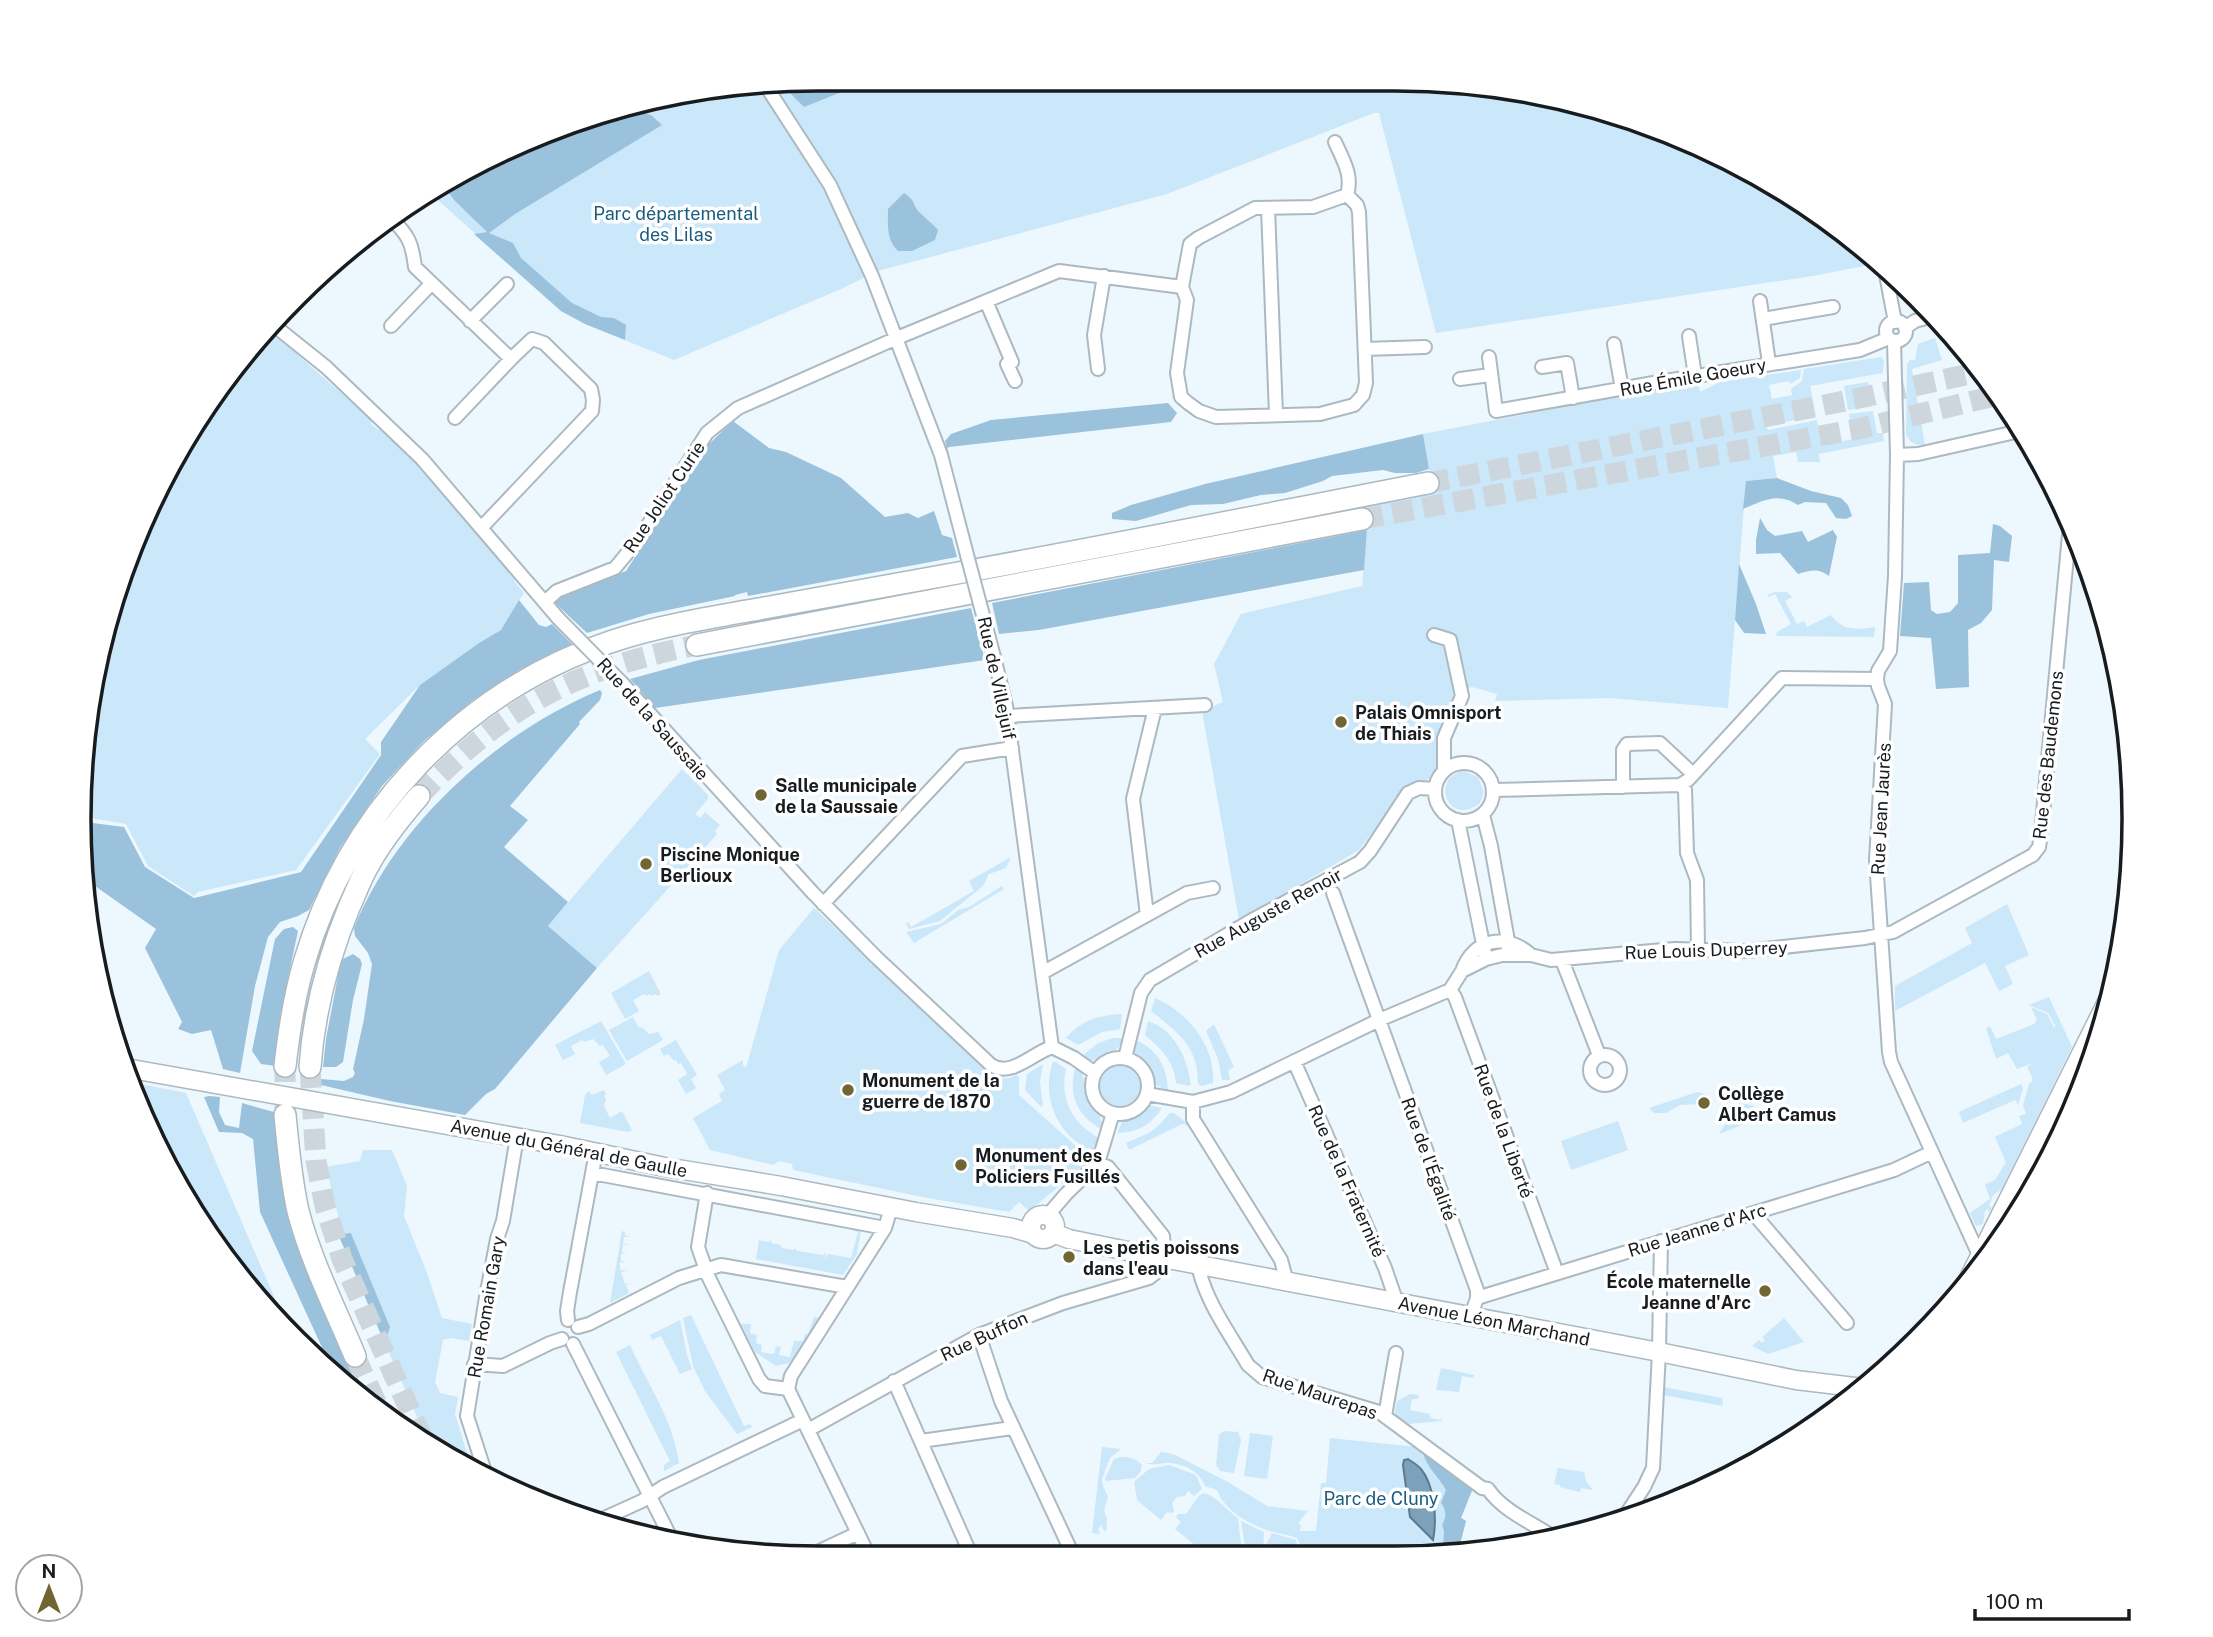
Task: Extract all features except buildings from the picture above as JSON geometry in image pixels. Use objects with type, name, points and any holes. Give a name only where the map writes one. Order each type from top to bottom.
[{"type":"highway","points":[[285,1066],[291,1018],[303,964],[327,899],[350,853],[402,780],[440,742],[478,710],[522,682],[582,652],[669,626],[1428,483]]},
{"type":"highway","points":[[697,645],[1362,519]]},
{"type":"highway","points":[[310,1066],[317,1006],[336,938],[367,867],[388,833],[419,796]]},
{"type":"highway","points":[[285,1115],[298,1212],[314,1260],[355,1356]]},
{"type":"main road","points":[[1996,1227],[2086,1044]]},
{"type":"main road","name":"Avenue du Général de Gaulle","points":[[136,1070],[517,1137],[891,1208],[1013,1228],[1038,1223]]},
{"type":"main road","name":"Avenue Léon Marchand","points":[[1038,1223],[1044,1239],[1053,1233],[1069,1239],[1198,1265],[1660,1352],[1726,1367],[1848,1387]]},
{"type":"main road","name":"Avenue Léon Marchand","points":[[1825,1385],[1841,1393]]},
{"type":"street","name":"Rue de Villejuif","points":[[771,93],[830,185],[872,276],[941,455],[1007,716],[1052,1047]]},
{"type":"street","points":[[1335,142],[1350,176],[1347,195]]},
{"type":"street","points":[[1347,195],[1357,205],[1359,212],[1366,383],[1363,396],[1354,405],[1320,414],[1216,417],[1199,411],[1181,397],[1178,386],[1178,364],[1187,300],[1182,287],[1190,244],[1255,208],[1313,207],[1347,195]]},
{"type":"street","points":[[1268,208],[1276,415]]},
{"type":"street","points":[[398,225],[407,234],[413,248],[415,267],[511,359]]},
{"type":"street","name":"Rue Joliot Curie","points":[[545,602],[557,591],[615,568],[639,540],[707,433],[737,408],[1059,271],[1182,287]]},
{"type":"street","points":[[1098,369],[1094,335],[1104,276]]},
{"type":"street","points":[[391,326],[431,284]]},
{"type":"street","points":[[470,321],[507,284]]},
{"type":"street","points":[[1890,287],[1900,325]]},
{"type":"street","points":[[986,301],[1012,362],[1007,364],[1015,381]]},
{"type":"street","points":[[1760,301],[1769,363]]},
{"type":"street","points":[[1763,319],[1833,307]]},
{"type":"street","points":[[1494,790],[1680,785],[1782,678],[1877,679],[1878,671],[1889,655],[1891,646],[1895,576],[1897,455],[1892,340],[1886,329],[1889,324],[1900,325],[1923,319]]},
{"type":"street","name":"Rue de la Saussaie","points":[[280,330],[326,366],[422,460],[558,618],[622,683],[823,904],[991,1065],[1006,1070],[1052,1047]]},
{"type":"street","points":[[1689,336],[1695,376]]},
{"type":"street","points":[[455,418],[531,339],[544,343],[591,389],[592,411],[481,528]]},
{"type":"street","name":"Rue Émile Goeury","points":[[1490,375],[1496,411],[1769,363],[1860,350],[1892,340]]},
{"type":"street","points":[[1614,344],[1622,389]]},
{"type":"street","points":[[1365,349],[1425,347]]},
{"type":"street","points":[[1461,379],[1490,375],[1489,357]]},
{"type":"street","points":[[1542,367],[1567,363],[1573,398]]},
{"type":"street","points":[[1897,455],[1918,454],[2011,433]]},
{"type":"street","name":"Rue des Baudemons","points":[[1881,935],[1896,930],[2029,858],[2039,847],[2068,543]]},
{"type":"street","points":[[1434,635],[1450,640],[1461,682],[1462,696],[1444,738],[1444,770]]},
{"type":"street","name":"Rue Jean Jaurès","points":[[1877,679],[1885,704],[1876,860],[1891,1062],[1978,1252]]},
{"type":"street","points":[[1007,716],[1205,705]]},
{"type":"street","points":[[1147,915],[1133,799],[1155,708]]},
{"type":"street","points":[[1623,787],[1623,750],[1627,744],[1660,743],[1693,774]]},
{"type":"street","points":[[823,904],[961,756],[1012,748]]},
{"type":"street","points":[[1464,762],[1479,766],[1486,772],[1492,780],[1494,790],[1490,806],[1483,815],[1471,820],[1458,820],[1448,816],[1440,808],[1435,789],[1444,770],[1464,762]]},
{"type":"street","points":[[1680,785],[1685,790],[1687,853],[1697,880],[1698,949]]},
{"type":"street","name":"Rue Auguste Renoir","points":[[1125,1058],[1141,993],[1150,980],[1254,919],[1360,862],[1408,793],[1419,788],[1435,789]]},
{"type":"street","points":[[1483,815],[1491,846],[1508,948]]},
{"type":"street","points":[[1458,820],[1484,952]]},
{"type":"street","points":[[1042,973],[1190,892],[1213,888]]},
{"type":"street","name":"Rue de l'Égalité","points":[[1333,893],[1478,1298]]},
{"type":"street","name":"Rue Louis Duperrey","points":[[1508,948],[1520,946],[1531,955],[1547,960],[1562,960],[1698,949],[1758,950],[1881,935]]},
{"type":"street","points":[[1147,1094],[1193,1102],[1231,1092],[1379,1020],[1450,990],[1468,957],[1484,952],[1495,942],[1508,948]]},
{"type":"street","points":[[1562,960],[1599,1055]]},
{"type":"street","name":"Rue de la Liberté","points":[[1450,990],[1455,997],[1557,1273]]},
{"type":"street","points":[[1052,1047],[1074,1058],[1094,1073]]},
{"type":"street","points":[[1125,1058],[1134,1061],[1146,1075],[1147,1094],[1143,1103],[1135,1110],[1126,1114],[1113,1114],[1094,1099],[1092,1081],[1094,1073],[1107,1060],[1125,1058]]},
{"type":"street","name":"Rue de la Fraternité","points":[[1294,1060],[1385,1268],[1397,1303]]},
{"type":"street","points":[[1193,1102],[1194,1119],[1281,1260],[1287,1282]]},
{"type":"street","points":[[1038,1223],[1098,1163],[1113,1114]]},
{"type":"street","name":"Rue Romain Gary","points":[[482,1463],[467,1422],[474,1364],[517,1137]]},
{"type":"street","points":[[596,1152],[567,1311],[573,1323],[568,1342],[667,1530]]},
{"type":"street","name":"Rue Jeanne d'Arc","points":[[1478,1298],[1894,1170],[1932,1152]]},
{"type":"street","points":[[1098,1163],[1108,1167],[1160,1230],[1164,1241],[1163,1258]]},
{"type":"street","points":[[592,1172],[886,1228]]},
{"type":"street","points":[[707,1193],[698,1247],[705,1269],[759,1379],[765,1386],[788,1389]]},
{"type":"street","points":[[864,1546],[788,1389],[791,1376],[886,1228],[891,1208]]},
{"type":"street","points":[[1754,1214],[1847,1323]]},
{"type":"street","points":[[1632,1506],[1653,1468],[1660,1352],[1661,1241]]},
{"type":"street","name":"Rue Buffon","points":[[611,1515],[663,1487],[805,1425],[978,1335],[1063,1303],[1149,1278],[1158,1271],[1163,1258]]},
{"type":"street","points":[[573,1323],[589,1324],[679,1278],[724,1265],[846,1287]]},
{"type":"street","name":"Rue Maurepas","points":[[1198,1265],[1201,1279],[1215,1308],[1248,1365],[1255,1371],[1269,1379],[1379,1412],[1482,1488],[1488,1489],[1515,1513],[1543,1530]]},
{"type":"street","points":[[1471,1316],[1478,1298]]},
{"type":"street","points":[[978,1335],[1012,1428],[1069,1546]]},
{"type":"street","points":[[474,1364],[503,1366],[550,1343],[568,1342]]},
{"type":"street","points":[[1385,1416],[1396,1353]]},
{"type":"street","points":[[894,1381],[967,1546]]},
{"type":"street","points":[[921,1441],[1012,1428]]},
{"type":"street","points":[[830,1546],[858,1533]]},
{"type":"green space","name":"Parc départemental des Lilas","points":[[818,91],[1394,91],[1489,97],[1583,116],[1673,146],[1758,188],[1837,241],[1866,266],[1436,333],[1379,113],[1374,113],[1167,194],[878,271],[674,360],[585,324],[561,311],[437,199],[540,146],[630,116],[724,97]]},
{"type":"green space","points":[[274,337],[372,420],[371,424],[377,429],[390,433],[426,475],[452,500],[524,593],[501,630],[420,685],[365,739],[380,754],[296,870],[198,892],[194,896],[148,866],[126,824],[91,818],[97,724],[116,630],[146,540],[188,455],[241,376]]},
{"type":"green space","points":[[1935,338],[1942,360],[1912,369],[1925,445],[1919,445],[1911,442],[1906,434],[1907,364],[1910,360],[1915,360],[1918,344]]},
{"type":"green space","points":[[1881,357],[1884,360],[1883,373],[1810,386],[1816,416],[1766,426],[1768,430],[1817,420],[1822,446],[1853,439],[1849,414],[1873,411],[1877,433],[1883,433],[1884,441],[1819,454],[1820,462],[1798,462],[1796,452],[1773,456],[1777,478],[1746,481],[1728,708],[1609,698],[1495,701],[1497,694],[1472,687],[1459,691],[1439,738],[1440,756],[1436,772],[1426,781],[1407,787],[1385,820],[1380,822],[1359,850],[1239,920],[1202,711],[1223,702],[1214,664],[1241,614],[1362,586],[1367,530],[1361,499],[1432,487],[1423,434],[1698,384],[1700,392],[1720,382],[1801,370],[1800,378],[1790,384],[1789,381],[1769,385],[1772,399],[1792,395],[1791,389],[1802,381],[1804,369]]},
{"type":"green space","points":[[1868,382],[1872,406],[1848,410],[1844,386]]},
{"type":"green space","points":[[1775,592],[1787,592],[1792,597],[1785,601],[1797,624],[1804,621],[1807,627],[1831,615],[1845,627],[1875,627],[1874,637],[1776,636],[1777,632],[1791,624],[1775,594],[1767,598]]},
{"type":"green space","name":"Piscine Monique Berlioux","points":[[682,769],[708,795],[708,799],[695,814],[700,818],[705,812],[720,825],[715,831],[717,834],[597,968],[548,926]]},
{"type":"green space","points":[[1464,771],[1478,777],[1484,792],[1480,803],[1460,810],[1452,806],[1445,791],[1447,782],[1453,775]]},
{"type":"green space","points":[[1011,857],[1006,868],[989,874],[983,886],[940,921],[909,929],[906,923],[911,927],[974,891],[969,881]]},
{"type":"green space","points":[[1002,886],[1004,889],[914,943],[906,932],[941,924],[958,910],[969,907]]},
{"type":"green space","points":[[2007,904],[2029,955],[2005,966],[2013,984],[1999,991],[1985,963],[1895,1011],[1895,986],[1972,943],[1965,928]]},
{"type":"green space","points":[[814,908],[868,958],[871,965],[875,965],[995,1079],[1016,1075],[1019,1077],[1019,1095],[1086,1155],[1085,1165],[1029,1211],[1019,1202],[1009,1212],[793,1170],[792,1164],[779,1161],[774,1165],[710,1150],[693,1118],[722,1101],[719,1094],[725,1090],[717,1075],[743,1060],[746,1068],[779,950]]},
{"type":"green space","points":[[649,971],[661,994],[644,994],[633,1000],[639,1011],[625,1019],[611,993]]},
{"type":"green space","points":[[2049,997],[2072,1047],[2001,1190],[1993,1195],[1989,1206],[1992,1208],[1989,1213],[1988,1209],[1985,1211],[1983,1224],[1976,1226],[1970,1213],[1990,1199],[1985,1184],[1995,1180],[2006,1162],[1995,1137],[2022,1124],[2019,1116],[2026,1114],[2023,1105],[2032,1082],[2027,1067],[2033,1063],[2017,1069],[2008,1053],[1996,1059],[1986,1028],[1990,1026],[1996,1039],[2034,1024],[2037,1020],[2031,1007],[2047,1014],[2056,1027],[2048,1013],[2029,1005]]},
{"type":"green space","points":[[1155,998],[1178,1012],[1198,1032],[1210,1056],[1213,1083],[1202,1086],[1198,1084],[1194,1059],[1185,1041],[1151,1011]]},
{"type":"green space","points":[[1122,1014],[1120,1029],[1102,1032],[1078,1045],[1066,1038],[1091,1020]]},
{"type":"green space","points":[[633,1017],[639,1028],[642,1027],[649,1034],[658,1032],[663,1040],[627,1061],[609,1030]]},
{"type":"green space","points":[[601,1021],[626,1064],[606,1075],[599,1062],[610,1056],[603,1045],[600,1046],[593,1039],[584,1042],[582,1040],[571,1046],[575,1054],[563,1060],[555,1045]]},
{"type":"green space","points":[[1148,1021],[1166,1031],[1178,1046],[1189,1074],[1189,1086],[1176,1083],[1170,1061],[1145,1035]]},
{"type":"green space","points":[[1214,1024],[1234,1067],[1228,1070],[1230,1080],[1222,1080],[1218,1059],[1206,1031]]},
{"type":"green space","points":[[1122,1038],[1119,1047],[1111,1053],[1091,1061],[1081,1057],[1098,1043]]},
{"type":"green space","points":[[676,1040],[697,1075],[691,1079],[696,1088],[686,1094],[678,1080],[687,1074],[681,1063],[678,1064],[668,1054],[664,1056],[660,1049]]},
{"type":"green space","points":[[1135,1040],[1150,1048],[1160,1060],[1166,1074],[1168,1091],[1156,1085],[1148,1066],[1134,1052]]},
{"type":"green space","points":[[1053,1062],[1066,1069],[1065,1091],[1070,1110],[1082,1125],[1099,1138],[1094,1152],[1071,1137],[1056,1115],[1049,1089]]},
{"type":"green space","points":[[1117,1063],[1134,1069],[1143,1083],[1140,1096],[1132,1106],[1122,1109],[1111,1106],[1098,1090],[1097,1080],[1103,1070]]},
{"type":"green space","points":[[1043,1064],[1040,1082],[1041,1107],[1025,1090],[1027,1074]]},
{"type":"green space","points":[[1078,1068],[1088,1100],[1102,1121],[1102,1130],[1081,1112],[1077,1104],[1073,1079],[1075,1069]]},
{"type":"green space","points":[[141,1084],[186,1093],[277,1303],[241,1261],[188,1182]]},
{"type":"green space","points":[[2021,1084],[2023,1088],[2018,1105],[2015,1100],[1963,1123],[1959,1112]]},
{"type":"green space","points":[[604,1090],[604,1106],[610,1118],[622,1111],[632,1130],[628,1132],[580,1123],[585,1095],[589,1091],[592,1095]]},
{"type":"green space","points":[[1697,1092],[1705,1094],[1702,1104],[1680,1105],[1666,1113],[1654,1113],[1649,1108]]},
{"type":"green space","points":[[1739,1102],[1754,1106],[1758,1113],[1757,1119],[1719,1134]]},
{"type":"green space","points":[[1148,1105],[1162,1108],[1143,1127],[1117,1133],[1122,1122],[1139,1115]]},
{"type":"green space","points":[[1170,1113],[1174,1113],[1190,1126],[1182,1124],[1129,1150],[1126,1143],[1149,1133]]},
{"type":"green space","points":[[1618,1121],[1628,1150],[1571,1170],[1561,1141]]},
{"type":"green space","points":[[363,1150],[392,1150],[407,1186],[404,1216],[442,1318],[472,1324],[469,1341],[451,1338],[443,1340],[435,1382],[440,1393],[458,1397],[455,1414],[468,1456],[422,1428],[385,1344],[390,1327],[351,1233],[338,1234],[337,1227],[340,1223],[326,1167],[360,1161]]},
{"type":"green space","points":[[851,1230],[861,1230],[857,1254],[843,1275],[756,1259],[759,1240],[771,1240],[771,1243],[781,1245],[781,1248],[795,1248],[797,1251],[823,1255],[826,1253],[825,1260],[828,1254],[851,1258],[858,1232]]},
{"type":"green space","points":[[622,1231],[631,1237],[624,1237],[623,1244],[630,1245],[623,1245],[622,1253],[628,1254],[621,1254],[621,1261],[627,1263],[620,1262],[620,1270],[628,1270],[621,1272],[625,1284],[632,1282],[626,1285],[629,1293],[610,1303]]},
{"type":"green space","points":[[691,1315],[744,1426],[750,1424],[752,1427],[737,1434],[705,1391],[693,1366],[683,1318]]},
{"type":"green space","points":[[814,1317],[820,1318],[793,1359],[789,1363],[776,1366],[755,1352],[741,1324],[751,1324],[750,1333],[757,1335],[756,1343],[762,1345],[761,1352],[774,1354],[776,1346],[781,1347],[779,1355],[790,1357],[794,1341],[803,1341]]},
{"type":"green space","points":[[1784,1318],[1804,1342],[1768,1354],[1752,1346],[1759,1340],[1762,1343],[1765,1340],[1762,1337]]},
{"type":"green space","points":[[680,1320],[692,1369],[680,1374],[661,1336],[652,1340],[650,1335]]},
{"type":"green space","points":[[630,1345],[666,1417],[676,1447],[679,1463],[664,1471],[664,1465],[670,1461],[616,1352]]},
{"type":"green space","points":[[1441,1368],[1474,1375],[1473,1378],[1462,1376],[1459,1392],[1436,1390]]},
{"type":"green space","points":[[1663,1387],[1722,1398],[1723,1406],[1663,1395]]},
{"type":"green space","points":[[1410,1394],[1419,1395],[1418,1399],[1412,1399],[1410,1410],[1430,1414],[1430,1418],[1441,1420],[1443,1415],[1442,1421],[1408,1424],[1394,1415],[1397,1401]]},
{"type":"green space","points":[[1224,1431],[1238,1432],[1241,1440],[1234,1473],[1220,1471],[1216,1465],[1219,1435]]},
{"type":"green space","points":[[1250,1433],[1273,1436],[1267,1479],[1244,1476]]},
{"type":"green space","name":"Parc de Cluny","points":[[1330,1438],[1417,1447],[1473,1488],[1461,1518],[1466,1521],[1460,1542],[1300,1546],[1297,1538],[1243,1519],[1230,1509],[1217,1490],[1205,1486],[1199,1476],[1190,1469],[1174,1463],[1154,1464],[1146,1463],[1152,1463],[1161,1452],[1173,1454],[1228,1482],[1267,1506],[1308,1511],[1298,1523],[1301,1525],[1300,1531],[1316,1531],[1321,1483],[1326,1483]]},
{"type":"green space","points":[[1102,1447],[1121,1449],[1110,1458],[1102,1479],[1108,1497],[1104,1510],[1106,1531],[1101,1525],[1098,1530],[1101,1534],[1092,1533]]},
{"type":"green space","points":[[1120,1457],[1137,1461],[1142,1465],[1141,1471],[1135,1478],[1106,1481],[1114,1459]]},
{"type":"green space","points":[[1169,1465],[1196,1475],[1202,1489],[1194,1496],[1188,1491],[1185,1496],[1177,1497],[1172,1503],[1174,1511],[1167,1512],[1161,1520],[1137,1500],[1134,1482],[1149,1469]]},
{"type":"green space","points":[[1558,1468],[1584,1472],[1586,1481],[1593,1490],[1581,1488],[1580,1492],[1554,1484]]},
{"type":"green space","points":[[1203,1493],[1208,1495],[1238,1518],[1241,1546],[1194,1546],[1175,1529],[1181,1522],[1176,1517],[1178,1514],[1186,1514]]},
{"type":"green space","points":[[1241,1521],[1264,1532],[1263,1546],[1245,1546]]},
{"type":"green space","points":[[1272,1533],[1296,1540],[1297,1545],[1266,1546]]},
{"type":"shaded area","points":[[844,91],[804,107],[789,92]]},
{"type":"shaded area","points":[[644,113],[651,115],[662,125],[515,214],[489,233],[513,243],[521,258],[572,303],[626,325],[625,340],[561,311],[474,234],[487,232],[449,192],[455,188],[540,146]]},
{"type":"shaded area","points":[[904,193],[938,230],[935,240],[912,251],[898,251],[888,232],[888,209]]},
{"type":"shaded area","points":[[1168,403],[1177,413],[1171,422],[947,449],[945,441],[951,434],[991,420]]},
{"type":"shaded area","points":[[733,421],[769,448],[786,452],[841,478],[885,517],[908,513],[918,518],[934,511],[942,535],[952,538],[957,557],[748,596],[747,592],[649,614],[587,633],[555,603],[555,599],[626,571],[709,444]]},
{"type":"shaded area","points":[[1423,434],[1429,469],[1416,473],[1383,470],[1332,476],[1285,493],[1261,495],[1223,504],[1191,505],[1136,521],[1112,519],[1112,513],[1131,505],[1205,484]]},
{"type":"shaded area","points":[[1777,478],[1811,491],[1841,498],[1848,505],[1852,516],[1846,519],[1836,518],[1826,503],[1805,502],[1798,505],[1777,498],[1743,509],[1746,481]]},
{"type":"shaded area","points":[[1760,518],[1767,530],[1775,536],[1802,531],[1808,542],[1833,530],[1837,537],[1829,576],[1814,570],[1798,574],[1780,553],[1756,554]]},
{"type":"shaded area","points":[[1993,524],[2012,536],[2009,562],[1994,560],[1992,610],[1981,623],[1968,630],[1969,687],[1936,689],[1931,638],[1900,636],[1904,583],[1929,582],[1931,610],[1937,614],[1950,612],[1958,603],[1958,555],[1990,553]]},
{"type":"shaded area","points":[[1367,530],[1364,570],[1039,630],[999,634],[992,603]]},
{"type":"shaded area","points":[[1739,564],[1766,634],[1744,633],[1735,620]]},
{"type":"shaded area","points":[[519,600],[539,625],[546,627],[552,624],[572,644],[519,670],[473,700],[423,742],[382,786],[340,848],[309,910],[280,922],[268,937],[255,986],[240,1073],[223,1069],[211,1030],[192,1034],[178,1029],[182,1022],[145,948],[156,929],[95,886],[91,823],[124,827],[145,867],[194,898],[301,872],[381,755],[381,742],[420,685],[501,630]]},
{"type":"shaded area","points":[[971,608],[985,660],[655,708],[630,679],[699,660]]},
{"type":"shaded area","points":[[600,690],[600,700],[510,806],[528,820],[504,847],[568,902],[548,926],[597,968],[495,1089],[486,1094],[465,1115],[321,1085],[321,1079],[344,1081],[355,1073],[353,1069],[372,964],[368,953],[355,936],[354,928],[372,890],[396,853],[423,818],[488,756],[524,730]]},
{"type":"shaded area","points":[[293,927],[298,931],[280,1016],[276,1066],[261,1064],[252,1051],[275,939],[284,929]]},
{"type":"shaded area","points":[[353,954],[362,964],[343,1062],[336,1067],[323,1067],[341,960]]},
{"type":"shaded area","points":[[204,1097],[220,1097],[219,1112],[225,1125],[239,1128],[242,1103],[274,1112],[282,1174],[302,1250],[359,1382],[324,1351],[260,1212],[253,1139],[242,1133],[219,1132]]},
{"type":"shaded area","points":[[351,1233],[390,1327],[385,1344],[338,1234]]},
{"type":"shaded area","points":[[1423,1452],[1473,1488],[1461,1518],[1466,1521],[1460,1542],[1443,1544],[1442,1525],[1445,1513],[1441,1503],[1446,1490]]},
{"type":"shaded area","points":[[1408,1459],[1421,1469],[1429,1484],[1435,1513],[1433,1540],[1410,1517],[1403,1465],[1404,1460]]},
{"type":"tunnel","points":[[1428,483],[1970,374]]},
{"type":"tunnel","points":[[1362,519],[1858,429],[1987,398]]},
{"type":"tunnel","points":[[419,796],[474,744],[535,701],[614,666],[697,645]]},
{"type":"tunnel","points":[[285,1066],[285,1113]]},
{"type":"tunnel","points":[[310,1067],[316,1161],[325,1206],[342,1259],[416,1424]]},
{"type":"tunnel","points":[[355,1356],[371,1392]]},
{"type":"place","name":"Palais Omnisport de Thiais","points":[[1341,722]]},
{"type":"place","name":"Salle municipale de la Saussaie","points":[[761,795]]},
{"type":"place","name":"Piscine Monique Berlioux","points":[[646,864]]},
{"type":"place","name":"Monument de la guerre de 1870","points":[[848,1090]]},
{"type":"place","name":"Collège Albert Camus","points":[[1704,1103]]},
{"type":"place","name":"Monument des Policiers Fusillés","points":[[961,1165]]},
{"type":"place","name":"Les petis poissons dans l'eau","points":[[1069,1257]]},
{"type":"place","name":"École maternelle Jeanne d'Arc","points":[[1765,1291]]}]
